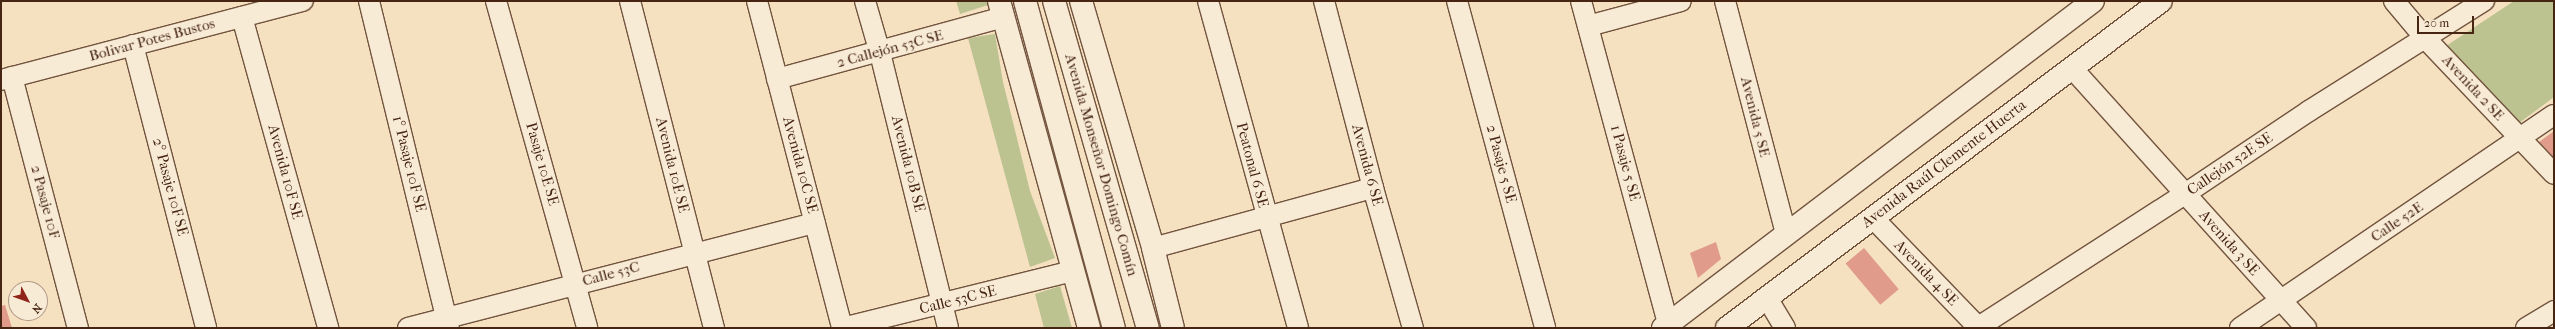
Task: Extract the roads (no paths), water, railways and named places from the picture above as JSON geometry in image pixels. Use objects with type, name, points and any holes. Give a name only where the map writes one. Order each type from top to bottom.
[{"type":"main road","name":"Avenida Monseñor Domingo Comín","points":[[1025,1],[1114,328]]},
{"type":"main road","name":"Avenida Monseñor Domingo Comín","points":[[1054,1],[1148,328]]},
{"type":"main road","name":"Avenida Monseñor Domingo Comín","points":[[1081,1],[1153,248],[1173,328]]},
{"type":"main road","points":[[1665,326],[2093,1]]},
{"type":"main road","name":"Avenida Raúl Clemente Huerta","points":[[1727,328],[2162,1]]},
{"type":"main road","points":[[1001,9],[1089,328]]},
{"type":"street","name":"1° Pasaje 10F SE","points":[[369,1],[448,323]]},
{"type":"street","name":"Pasaje 10E SE","points":[[496,1],[587,328]]},
{"type":"street","name":"Avenida 10E SE","points":[[630,1],[714,328]]},
{"type":"street","name":"Avenida 10C SE","points":[[757,1],[842,328]]},
{"type":"street","name":"Avenida 10B SE","points":[[865,1],[880,52],[948,328]]},
{"type":"street","name":"Peatonal 6 SE","points":[[1208,1],[1298,328]]},
{"type":"street","name":"Avenida 6 SE","points":[[1324,1],[1373,188],[1413,328]]},
{"type":"street","name":"2 Pasaje 5 SE","points":[[1457,1],[1545,328]]},
{"type":"street","name":"1 Pasaje 5 SE","points":[[1581,1],[1665,326]]},
{"type":"street","points":[[1588,26],[1681,1]]},
{"type":"street","name":"Avenida 5 SE","points":[[1725,1],[1786,234]]},
{"type":"street","name":"Avenida 2 SE","points":[[2394,1],[2425,38],[2554,174]]},
{"type":"street","name":"Callejón 52E SE","points":[[1978,328],[2185,194],[2309,111],[2484,1]]},
{"type":"street","name":"Bolivar Potes Bustos","points":[[6,78],[299,2]]},
{"type":"street","name":"2 Callejón 53C SE","points":[[777,79],[880,52],[1001,9]]},
{"type":"street","name":"Avenida 10F SE","points":[[242,17],[328,328]]},
{"type":"street","name":"2° Pasaje 10F SE","points":[[133,45],[206,328]]},
{"type":"street","name":"Avenida 3 SE","points":[[2072,68],[2306,328]]},
{"type":"street","name":"2 Pasaje 10F","points":[[6,78],[78,328]]},
{"type":"street","name":"Calle 52E","points":[[2240,328],[2554,115]]},
{"type":"street","points":[[1153,248],[1373,188]]},
{"type":"street","name":"Avenida 4 SE","points":[[1874,218],[1978,328]]},
{"type":"street","name":"Calle 53C","points":[[408,328],[448,323],[575,284],[694,252],[815,223]]},
{"type":"street","name":"Calle 53C SE","points":[[842,328],[1073,271]]},
{"type":"street","points":[[1767,298],[1785,328]]},
{"type":"street","points":[[2526,328],[2554,311]]}]
